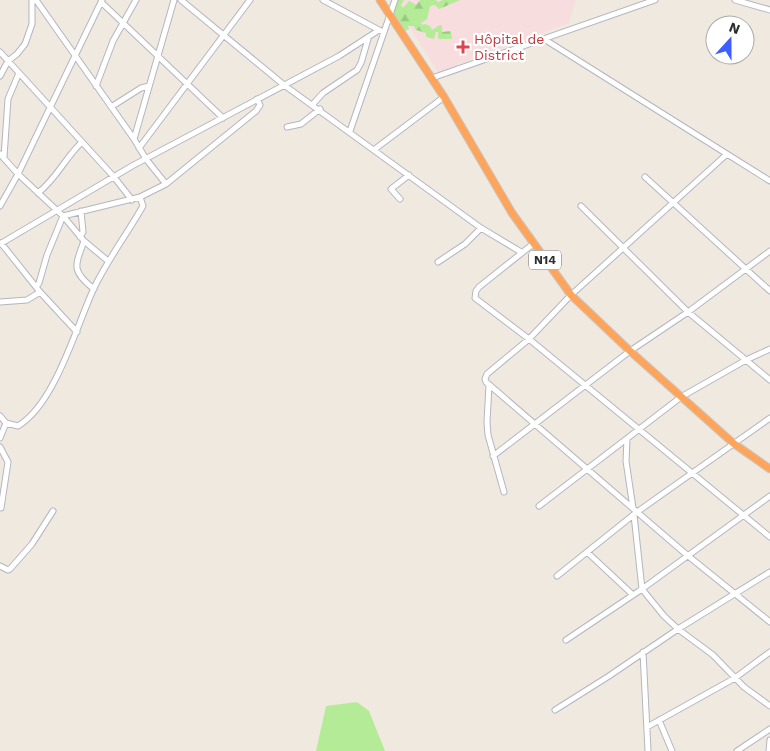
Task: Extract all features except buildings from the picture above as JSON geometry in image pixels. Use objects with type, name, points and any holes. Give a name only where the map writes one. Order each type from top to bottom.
[{"type":"highway","name":"N14","points":[[380,0],[444,97],[512,213],[572,295],[681,397],[770,470]]},
{"type":"street","points":[[0,76],[8,61],[18,54],[25,44],[32,24],[32,0]]},
{"type":"street","points":[[36,0],[76,55],[146,159],[166,184]]},
{"type":"street","points":[[96,86],[113,41],[136,0]]},
{"type":"street","points":[[134,140],[174,0]]},
{"type":"street","points":[[181,0],[284,85],[320,109],[482,228],[521,252]]},
{"type":"street","points":[[139,148],[250,0]]},
{"type":"street","points":[[323,0],[382,31]]},
{"type":"street","points":[[350,131],[382,31],[395,0]]},
{"type":"street","points":[[432,78],[655,0]]},
{"type":"street","points":[[736,0],[770,10]]},
{"type":"street","points":[[0,206],[18,174],[101,1],[223,118]]},
{"type":"street","points":[[77,332],[38,290],[0,244],[146,159],[382,31]]},
{"type":"street","points":[[313,104],[323,93],[357,70],[368,39]]},
{"type":"street","points":[[544,39],[770,181]]},
{"type":"street","points":[[0,52],[114,177],[132,200]]},
{"type":"street","points":[[19,73],[8,99],[2,156],[18,174],[58,210],[82,239],[108,261]]},
{"type":"street","points":[[111,107],[144,87],[149,86]]},
{"type":"street","points":[[375,149],[444,97]]},
{"type":"street","points":[[63,216],[140,198],[166,184],[256,111],[260,105],[257,100]]},
{"type":"street","points":[[287,127],[301,124],[320,109]]},
{"type":"street","points":[[38,193],[52,182],[69,156],[82,142]]},
{"type":"street","points":[[727,154],[572,295],[529,338],[487,374],[485,379],[489,385],[635,512],[770,622]]},
{"type":"street","points":[[400,199],[391,189],[409,174]]},
{"type":"street","points":[[645,177],[770,291]]},
{"type":"street","points":[[0,416],[6,423],[18,426],[35,413],[46,397],[108,261],[143,206],[140,198]]},
{"type":"street","points":[[581,206],[688,312],[770,380]]},
{"type":"street","points":[[81,211],[83,232],[76,266],[80,276],[94,289]]},
{"type":"street","points":[[0,302],[27,300],[38,290],[48,255],[63,216]]},
{"type":"street","points":[[438,262],[465,244],[482,228]]},
{"type":"street","points":[[533,244],[478,287],[475,294],[476,298],[529,338],[770,537]]},
{"type":"street","points":[[493,456],[630,351],[688,312],[770,251]]},
{"type":"street","points":[[539,506],[681,397],[746,360],[770,349]]},
{"type":"street","points":[[489,385],[487,422],[493,456],[504,492]]},
{"type":"street","points":[[557,576],[635,512],[770,418]]},
{"type":"street","points":[[0,438],[6,423]]},
{"type":"street","points":[[627,439],[626,467],[635,512],[642,589],[653,604],[678,629],[713,655],[744,687],[770,706]]},
{"type":"street","points":[[0,446],[8,462],[1,508]]},
{"type":"street","points":[[566,640],[642,589],[770,496]]},
{"type":"street","points":[[0,566],[8,570],[10,569],[32,544],[53,511]]},
{"type":"street","points":[[587,552],[632,595]]},
{"type":"street","points":[[555,710],[678,629],[770,572]]},
{"type":"street","points":[[643,652],[648,751]]},
{"type":"street","points":[[647,727],[735,678],[770,652]]},
{"type":"street","points":[[659,720],[672,751]]},
{"type":"street","points":[[736,751],[770,730]]},
{"type":"street","points":[[769,751],[770,740]]},
{"type":"shaded area","name":"Hôpital de District","points":[[402,0],[576,0],[569,23],[438,72],[399,10]]},
{"type":"green space","points":[[395,0],[404,0],[401,5],[403,8],[409,1],[416,5],[420,0],[435,0],[439,2],[442,0],[460,0],[439,9],[435,5],[430,6],[427,19],[421,23],[422,25],[430,26],[432,30],[440,25],[442,26],[442,32],[451,31],[452,39],[438,38],[438,32],[436,32],[434,39],[426,37],[426,33],[416,30],[414,26],[408,26],[409,29],[403,32],[390,12]]},
{"type":"green space","points":[[357,702],[369,711],[385,751],[316,751],[326,706]]},
{"type":"place","name":"Hôpital de District","points":[[463,47]]}]
